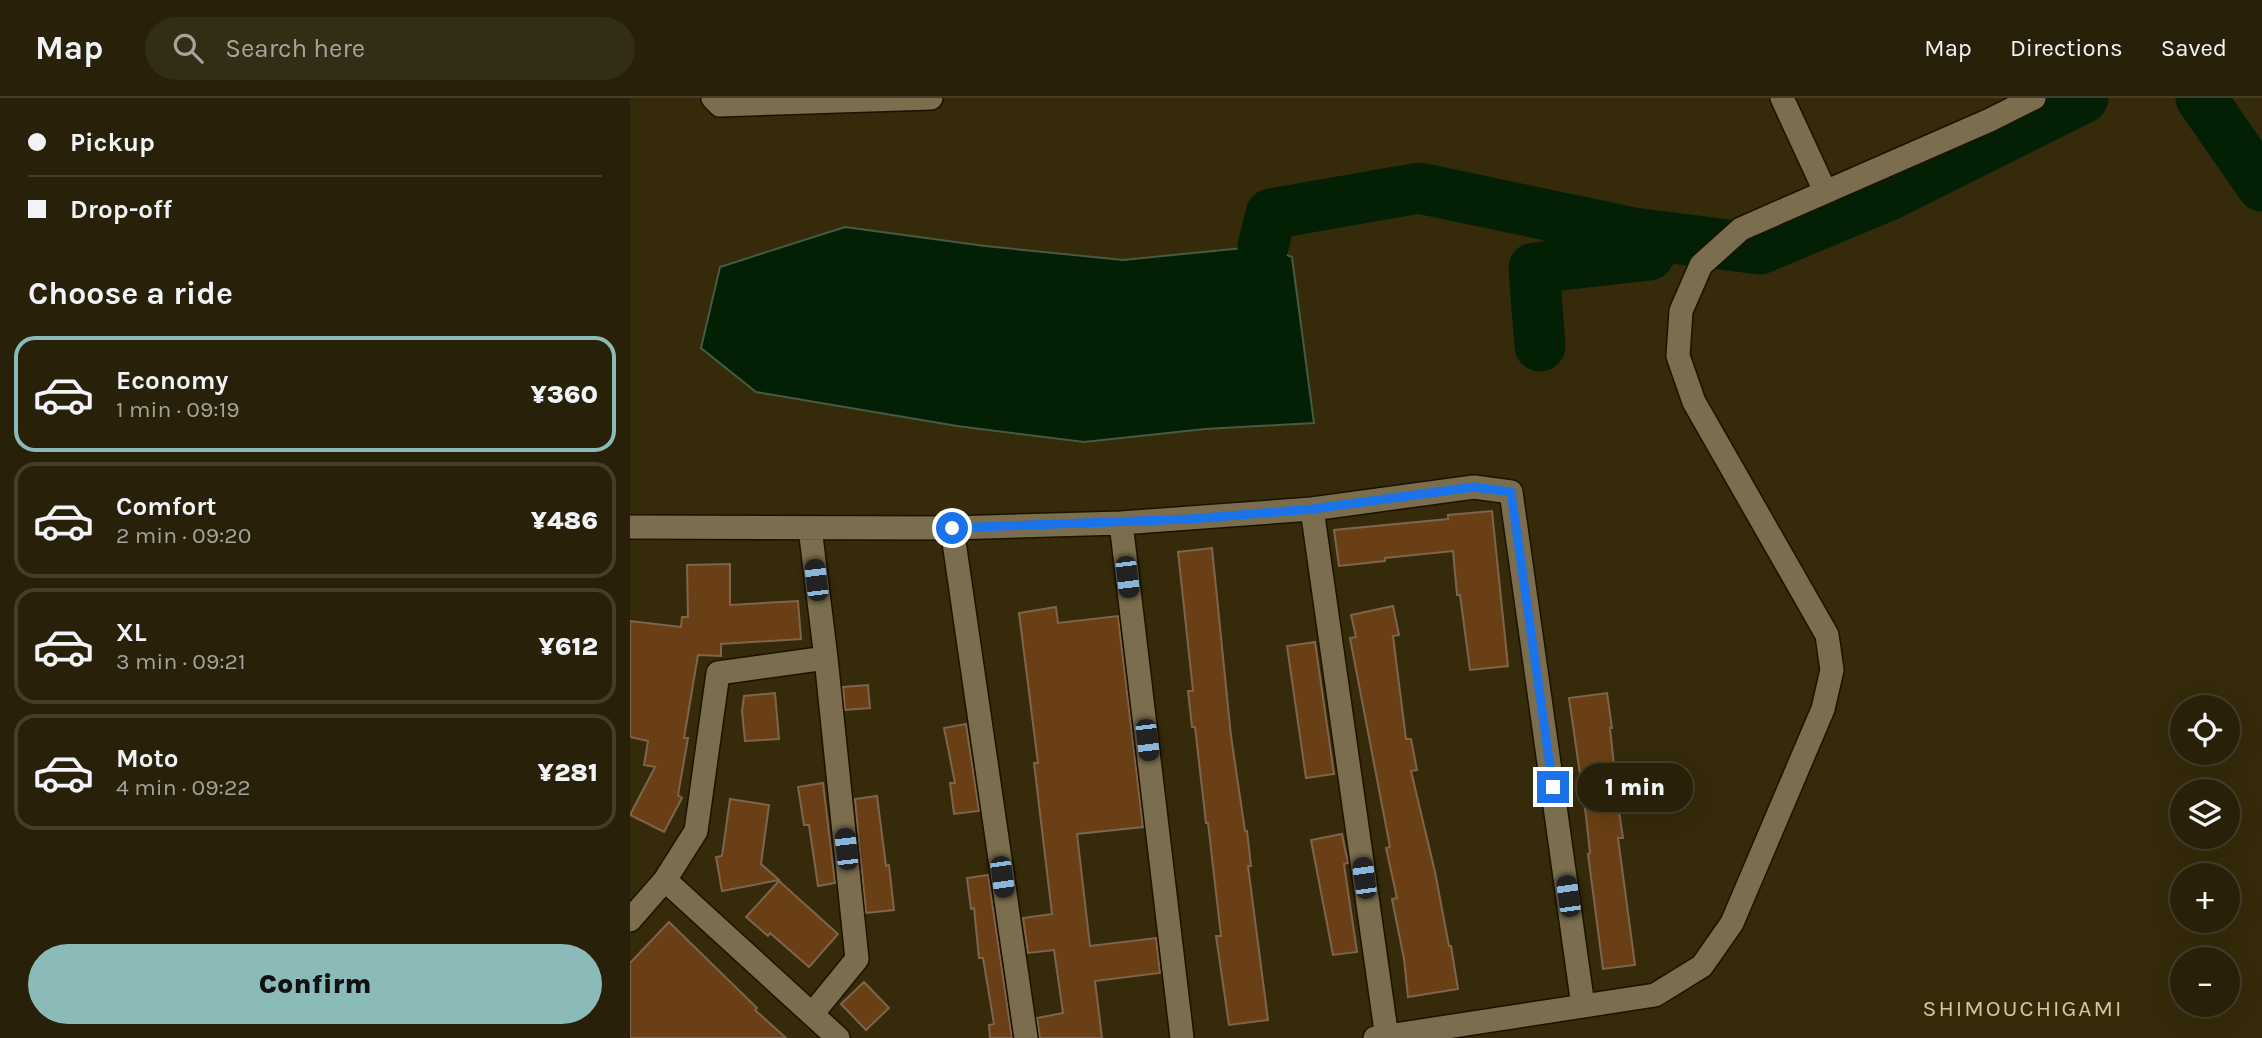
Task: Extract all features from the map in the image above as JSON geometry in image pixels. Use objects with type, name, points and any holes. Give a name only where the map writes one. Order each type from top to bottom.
[{"type":"street","points":[[713,98],[720,105],[931,98]]},
{"type":"street","points":[[1782,98],[1825,191]]},
{"type":"street","points":[[1312,509],[1383,1037],[1656,995],[1702,966],[1732,923],[1823,709],[1832,670],[1826,635],[1694,402],[1678,356],[1681,311],[1701,265],[1741,229],[1990,120],[2034,98]]},
{"type":"street","points":[[630,527],[952,528],[1121,523],[1312,509],[1474,487],[1511,492],[1583,1006]]},
{"type":"street","points":[[1121,523],[1182,1038]]},
{"type":"street","points":[[810,528],[857,959],[813,1013]]},
{"type":"street","points":[[952,528],[1026,1038]]},
{"type":"street","points":[[630,920],[665,880],[696,831],[718,673],[826,658]]},
{"type":"street","points":[[665,880],[838,1038]]},
{"type":"shaded area","points":[[845,227],[985,246],[1123,260],[1263,246],[1292,257],[1314,423],[1205,429],[1084,442],[957,426],[756,392],[701,348],[720,267]]},
{"type":"building","points":[[1492,511],[1508,666],[1470,670],[1460,595],[1457,595],[1453,551],[1339,566],[1334,530],[1448,519],[1448,515]]},
{"type":"building","points":[[1212,548],[1231,736],[1247,831],[1251,866],[1248,866],[1268,1020],[1229,1025],[1216,936],[1221,936],[1208,823],[1188,691],[1193,691],[1178,552]]},
{"type":"building","points":[[730,564],[730,605],[798,601],[801,639],[721,644],[721,656],[698,655],[684,738],[688,738],[678,795],[682,798],[664,832],[630,815],[655,767],[644,765],[648,741],[630,737],[630,621],[681,627],[682,617],[688,617],[687,565]]},
{"type":"building","points":[[1393,606],[1399,635],[1393,636],[1406,739],[1411,739],[1417,770],[1411,771],[1451,946],[1458,989],[1408,997],[1404,959],[1392,899],[1397,898],[1386,848],[1390,847],[1350,638],[1356,637],[1351,615]]},
{"type":"building","points":[[1056,607],[1058,623],[1118,616],[1143,827],[1077,834],[1090,946],[1156,938],[1160,973],[1095,981],[1102,1038],[1040,1038],[1037,1018],[1063,1013],[1054,950],[1028,953],[1023,918],[1052,914],[1034,763],[1038,763],[1019,613]]},
{"type":"building","points":[[1315,642],[1334,774],[1306,778],[1287,646]]},
{"type":"building","points":[[868,685],[870,708],[845,710],[843,687]]},
{"type":"building","points":[[775,693],[779,739],[745,741],[742,711],[744,696]]},
{"type":"building","points":[[1607,693],[1612,728],[1612,765],[1623,838],[1618,838],[1635,965],[1603,969],[1588,854],[1586,816],[1569,698]]},
{"type":"building","points":[[966,724],[979,811],[954,814],[950,783],[955,783],[944,728]]},
{"type":"building","points":[[823,783],[835,883],[818,886],[809,825],[804,825],[798,787]]},
{"type":"building","points":[[877,796],[894,910],[866,913],[855,799]]},
{"type":"building","points":[[730,799],[769,805],[761,864],[779,880],[722,891],[716,857],[722,856]]},
{"type":"building","points":[[1342,834],[1348,863],[1344,864],[1357,952],[1333,955],[1311,840]]},
{"type":"building","points":[[988,875],[1012,1038],[990,1038],[989,1025],[994,1024],[983,958],[979,958],[974,908],[971,909],[967,878]]},
{"type":"building","points":[[779,881],[838,934],[809,967],[770,933],[768,936],[746,917]]},
{"type":"building","points":[[669,922],[786,1038],[630,1038],[630,963]]},
{"type":"building","points":[[864,982],[889,1008],[866,1030],[841,1004]]},
{"type":"waterway","points":[[1263,246],[1271,214],[1419,188],[1633,233],[1760,249],[1889,195],[2083,98]]},
{"type":"waterway","points":[[2201,98],[2262,186]]},
{"type":"waterway","points":[[1540,346],[1534,268],[1649,255],[1656,243]]},
{"type":"district","name":"SHIMOUCHIGAMI","points":[[2023,1008]]},
{"type":"route","points":[[952,528],[1190,519],[1312,509],[1474,487],[1511,492],[1553,787]]}]
